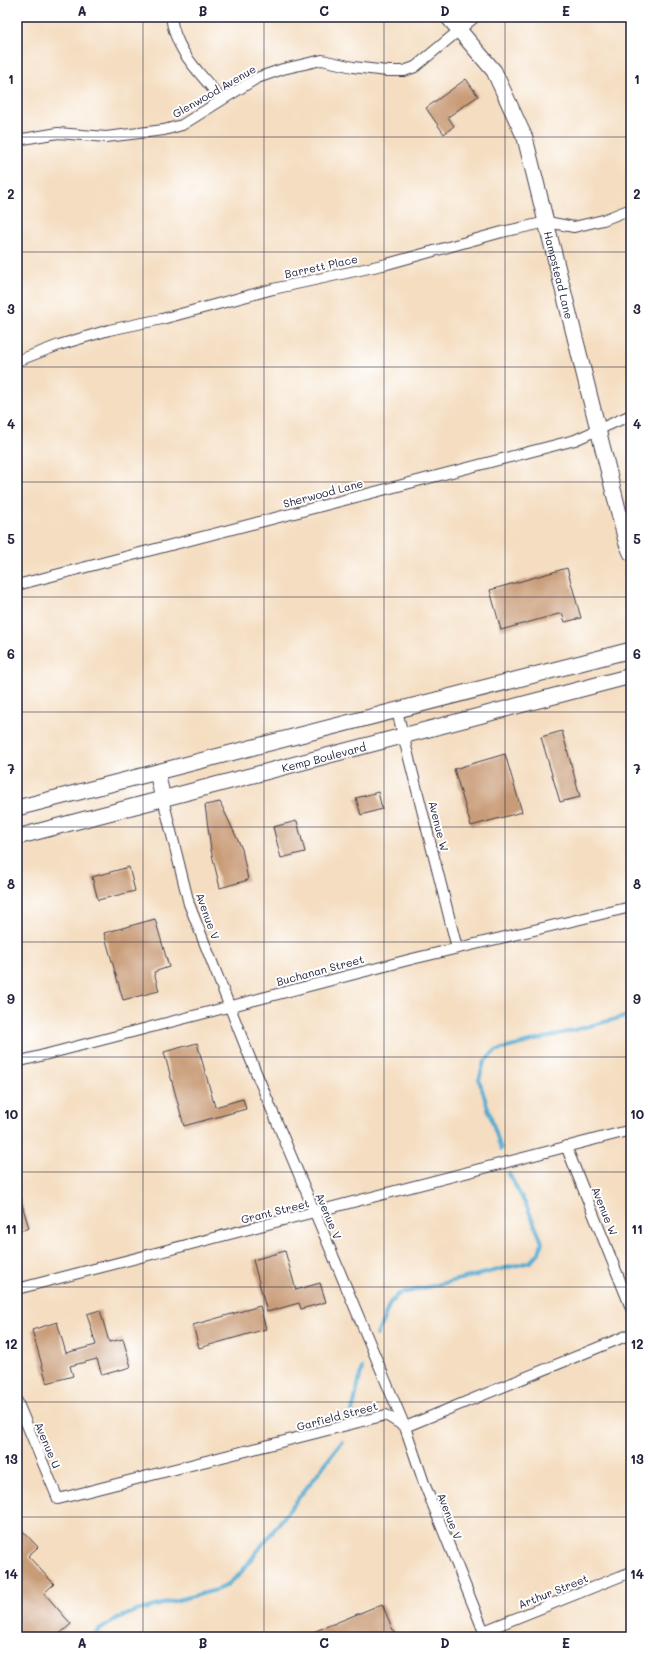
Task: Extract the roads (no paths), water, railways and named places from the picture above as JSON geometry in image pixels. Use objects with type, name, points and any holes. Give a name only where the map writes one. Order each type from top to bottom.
[{"type":"main road","name":"Hampstead Lane","points":[[448,17],[494,71],[525,138],[626,541],[631,553]]},
{"type":"main road","points":[[17,808],[631,650]]},
{"type":"main road","name":"Kemp Boulevard","points":[[17,837],[631,676]]},
{"type":"main road","points":[[157,772],[163,799]]},
{"type":"street","points":[[171,17],[173,33],[183,54],[221,99]]},
{"type":"street","name":"Glenwood Avenue","points":[[17,140],[58,133],[106,137],[164,130],[182,125],[221,99],[270,73],[322,60],[360,68],[404,71],[416,67],[475,17]]},
{"type":"street","name":"Barrett Place","points":[[17,361],[59,345],[109,330],[162,319],[273,289],[387,264],[502,232],[547,222],[574,227],[603,220],[631,209]]},
{"type":"street","name":"Sherwood Lane","points":[[17,585],[575,440],[631,415]]},
{"type":"street","name":"Avenue W","points":[[397,711],[457,948]]},
{"type":"street","name":"Avenue V","points":[[163,799],[189,904],[314,1213],[405,1428],[424,1483],[485,1634]]},
{"type":"street","name":"Buchanan Street","points":[[17,1062],[457,948],[631,907]]},
{"type":"street","name":"Grant Street","points":[[17,1289],[631,1130]]},
{"type":"street","name":"Avenue W","points":[[566,1146],[631,1308]]},
{"type":"street","points":[[405,1428],[631,1334]]},
{"type":"street","name":"Avenue U","points":[[17,1401],[58,1499]]},
{"type":"street","name":"Garfield Street","points":[[58,1499],[386,1416],[405,1428]]},
{"type":"street","name":"Arthur Street","points":[[485,1634],[631,1572]]},
{"type":"waterway","points":[[501,1149],[479,1080],[484,1062],[495,1051],[631,1015]]},
{"type":"waterway","points":[[377,1335],[390,1303],[399,1294],[530,1262],[539,1253],[542,1242],[527,1207],[509,1174]]},
{"type":"waterway","points":[[352,1412],[362,1368]]},
{"type":"waterway","points":[[93,1637],[99,1630],[119,1618],[136,1611],[226,1586],[239,1575],[342,1442]]}]
